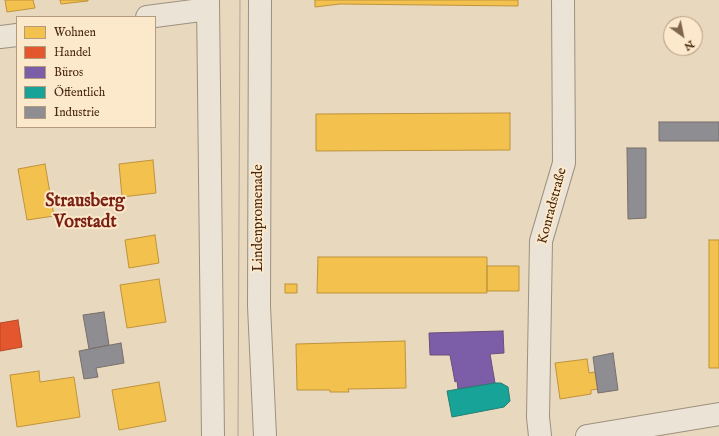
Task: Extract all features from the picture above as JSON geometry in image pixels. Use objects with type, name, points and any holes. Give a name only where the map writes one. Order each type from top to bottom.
[{"type":"street","name":"Lindenpromenade","points":[[260,0],[259,306],[264,436]]},
{"type":"street","name":"Konradstraße","points":[[540,436],[538,417],[541,241],[564,163],[563,0]]},
{"type":"street","points":[[153,16],[208,5],[213,436]]},
{"type":"street","points":[[0,37],[16,35]]},
{"type":"street","points":[[587,436],[719,414]]},
{"type":"building: Wohnen","points":[[5,0],[33,0],[35,8],[7,12]]},
{"type":"building: Wohnen","points":[[60,0],[88,0],[88,1],[61,4]]},
{"type":"building: Wohnen","points":[[315,0],[518,0],[518,6],[340,4],[315,7]]},
{"type":"building: Wohnen","points":[[510,113],[510,150],[316,151],[316,114]]},
{"type":"building: Wohnen","points":[[153,160],[156,193],[122,197],[119,164]]},
{"type":"building: Wohnen","points":[[45,164],[54,216],[27,220],[18,169]]},
{"type":"building: Wohnen","points":[[155,235],[159,263],[129,268],[125,240]]},
{"type":"building: Wohnen","points":[[709,240],[719,240],[719,368],[709,368]]},
{"type":"building: Wohnen","points":[[318,257],[487,257],[487,293],[317,293]]},
{"type":"building: Wohnen","points":[[487,266],[519,266],[519,291],[487,291]]},
{"type":"building: Wohnen","points":[[159,279],[166,322],[127,328],[120,285]]},
{"type":"building: Wohnen","points":[[285,284],[297,284],[297,293],[285,293]]},
{"type":"building: Wohnen","points":[[405,341],[406,388],[348,389],[349,392],[330,392],[330,390],[297,390],[296,344]]},
{"type":"building: Wohnen","points":[[587,359],[589,373],[595,372],[598,389],[591,390],[591,394],[560,399],[555,363]]},
{"type":"building: Wohnen","points":[[39,371],[40,382],[74,377],[80,417],[17,427],[10,375]]},
{"type":"building: Wohnen","points":[[159,382],[166,421],[119,430],[112,390]]},
{"type":"building: Handel","points":[[18,320],[22,347],[0,351],[0,323]]},
{"type":"building: Büros","points":[[503,331],[504,353],[490,354],[495,383],[458,389],[457,381],[455,382],[450,355],[430,355],[429,333]]},
{"type":"building: Öffentlich","points":[[501,383],[508,387],[510,401],[504,407],[452,417],[447,391]]},
{"type":"building: Industrie","points":[[659,122],[719,122],[719,141],[659,141]]},
{"type":"building: Industrie","points":[[627,148],[646,148],[646,218],[628,219]]},
{"type":"building: Industrie","points":[[104,312],[109,345],[89,349],[83,315]]},
{"type":"building: Industrie","points":[[121,343],[124,363],[96,368],[98,377],[84,379],[79,351]]},
{"type":"building: Industrie","points":[[613,353],[618,390],[598,393],[593,357]]},
{"type":"tram line","points":[[238,436],[240,0]]},
{"type":"district","name":"Strausberg Vorstadt","points":[[85,212]]}]
